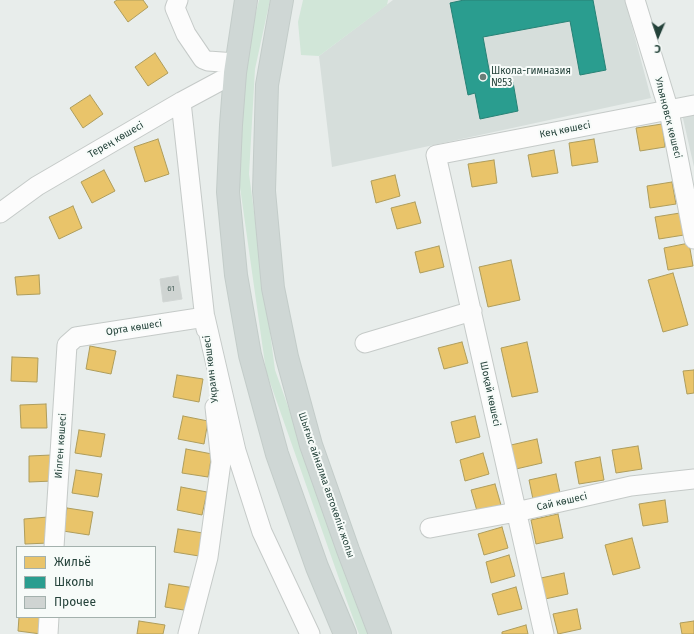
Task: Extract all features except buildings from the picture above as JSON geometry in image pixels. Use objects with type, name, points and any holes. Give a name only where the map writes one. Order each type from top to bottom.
[{"type":"main road","points":[[246,0],[235,68],[228,192],[236,275],[250,355],[277,454],[317,567],[345,634]]},
{"type":"main road","name":"Шығыс айналма автокөлік жолы","points":[[282,0],[267,85],[264,191],[273,288],[286,357],[311,445],[348,550],[380,634]]},
{"type":"street","name":"Ульяновск көшесі","points":[[635,0],[669,111],[694,238]]},
{"type":"street","points":[[175,3],[186,34],[203,59],[235,68]]},
{"type":"street","name":"Терең көшесі","points":[[0,213],[37,186],[181,102],[235,68]]},
{"type":"street","name":"Украин көшесі","points":[[181,102],[221,462],[208,557],[188,634]]},
{"type":"street","name":"Кең көшесі","points":[[436,155],[694,105]]},
{"type":"street","name":"Шоқай көшесі","points":[[436,155],[544,634]]},
{"type":"street","points":[[365,342],[472,311]]},
{"type":"street","points":[[204,317],[236,451],[262,532],[310,634]]},
{"type":"street","name":"Орта көшесі","points":[[67,345],[76,337],[204,317]]},
{"type":"street","name":"Иілген көшесі","points":[[54,546],[67,345]]},
{"type":"street","name":"Сай көшесі","points":[[430,528],[516,512],[631,486],[694,479]]},
{"type":"street","points":[[48,634],[49,618]]},
{"type":"shaded area","name":"Школа-гимназия №53","points":[[393,0],[625,0],[651,98],[332,167],[319,56]]},
{"type":"shaded area","points":[[694,111],[694,167],[682,114]]},
{"type":"green space","points":[[259,0],[270,0],[255,69],[249,174],[275,370],[359,605],[371,634],[359,634],[266,371],[238,173],[243,67]]},
{"type":"green space","points":[[303,0],[388,0],[387,5],[319,56],[301,55],[298,22]]},
{"type":"place","name":"Школа-гимназия №53","points":[[483,77]]}]
